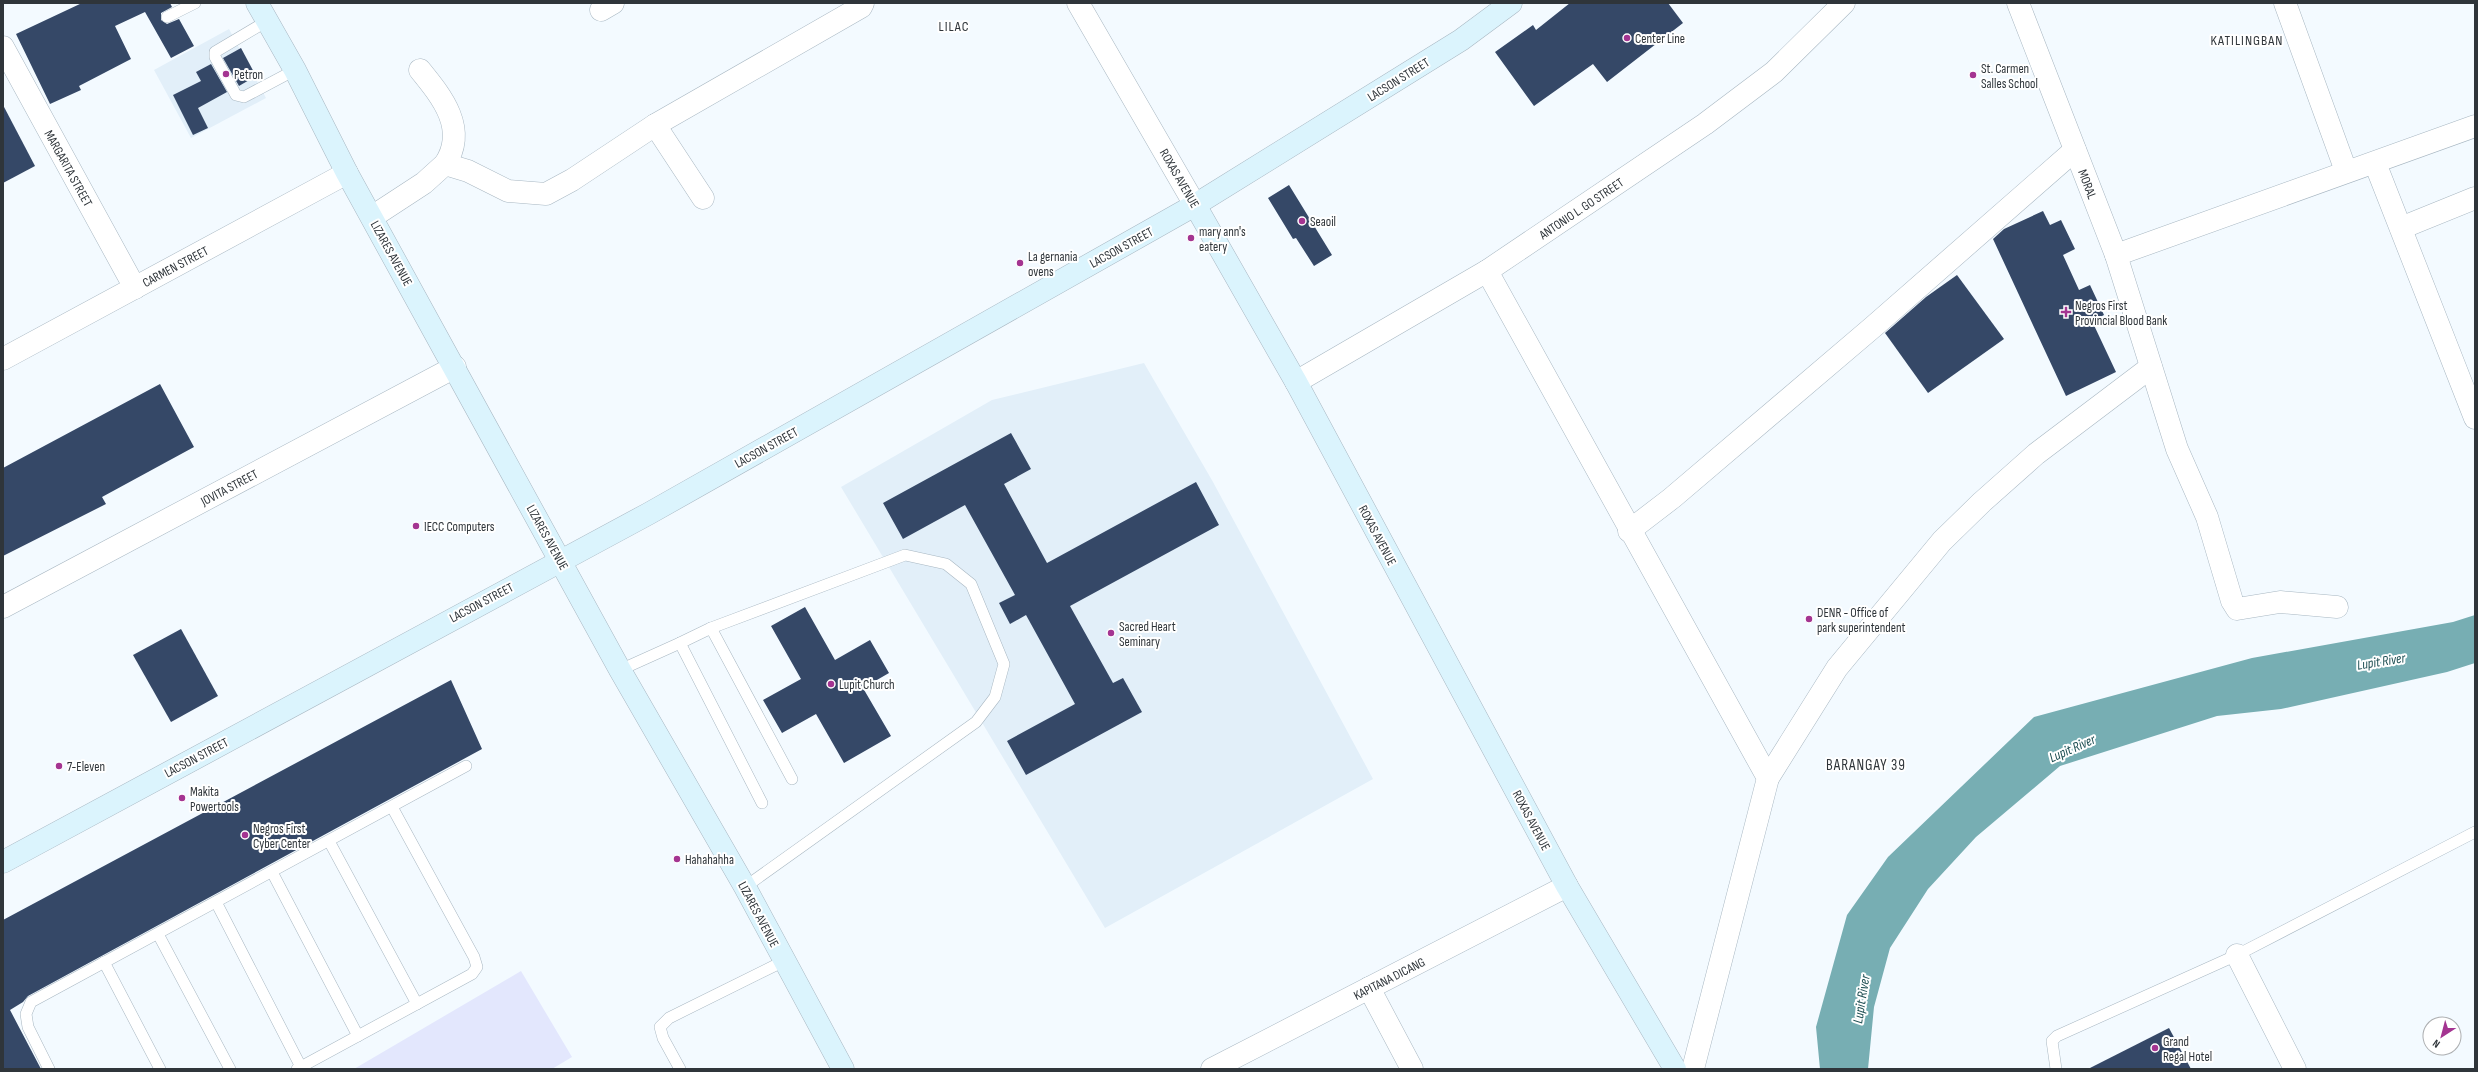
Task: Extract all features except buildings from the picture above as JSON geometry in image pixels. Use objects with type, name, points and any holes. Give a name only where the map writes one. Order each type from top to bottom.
[{"type":"street","points":[[445,164],[468,171],[508,191],[546,194],[572,180],[655,125],[849,14],[860,7],[863,3]]},
{"type":"street","name":"ROXAS AVENUE","points":[[1078,3],[1296,382],[1567,886],[1675,1069]]},
{"type":"street","name":"LACSON STREET","points":[[3,862],[560,559],[648,514],[1195,205],[1461,40],[1511,3]]},
{"type":"street","name":"ANTONIO L. GO STREET","points":[[1296,382],[1487,271],[1739,100],[1774,72],[1844,3]]},
{"type":"street","points":[[2285,3],[2346,172]]},
{"type":"street","name":"MORAL","points":[[2022,4],[2075,150],[2116,255],[2147,348],[2150,367],[2177,449],[2204,511],[2232,601],[2238,609],[2280,602],[2337,607]]},
{"type":"street","name":"LIZARES AVENUE","points":[[262,12],[295,70],[347,173],[455,367],[620,670],[744,887],[843,1069]]},
{"type":"street","name":"MARGARITA STREET","points":[[3,47],[135,288]]},
{"type":"street","points":[[372,217],[424,183],[445,164],[454,142],[451,115],[440,95],[420,70]]},
{"type":"street","points":[[655,125],[703,198]]},
{"type":"street","points":[[2116,255],[2475,126]]},
{"type":"street","points":[[1629,531],[1672,498],[1873,327],[2075,150]]},
{"type":"street","points":[[2375,163],[2475,418]]},
{"type":"street","name":"CARMEN STREET","points":[[3,358],[347,173]]},
{"type":"street","points":[[2401,228],[2475,198]]},
{"type":"street","points":[[1487,271],[1629,531],[1768,778]]},
{"type":"street","name":"JOVITA STREET","points":[[3,607],[455,367]]},
{"type":"street","points":[[1693,1069],[1768,778],[1837,668],[1942,541],[2036,454],[2150,367]]},
{"type":"street","name":"KAPITANA DICANG","points":[[1212,1069],[1567,886]]},
{"type":"street","points":[[2237,955],[2295,1069]]},
{"type":"street","points":[[1369,988],[1412,1069]]},
{"type":"lane","points":[[167,17],[195,3]]},
{"type":"lane","points":[[262,12],[215,52],[215,56],[236,95],[244,97],[295,70]]},
{"type":"lane","points":[[620,670],[711,628],[904,555],[946,564],[971,584],[1004,664],[995,698],[976,722],[744,887]]},
{"type":"lane","points":[[711,628],[792,779]]},
{"type":"lane","points":[[680,643],[762,803]]},
{"type":"lane","points":[[49,1069],[28,1027],[26,1014],[32,1002],[466,766]]},
{"type":"lane","points":[[216,902],[299,1068],[472,974],[477,967],[392,807]]},
{"type":"lane","points":[[2056,1069],[2052,1041],[2057,1036],[2237,955],[2475,832]]},
{"type":"lane","points":[[329,841],[417,1004]]},
{"type":"lane","points":[[272,872],[358,1036]]},
{"type":"lane","points":[[158,934],[230,1069]]},
{"type":"lane","points":[[680,1069],[663,1038],[660,1027],[669,1018],[784,961]]},
{"type":"lane","points":[[104,962],[160,1069]]},
{"type":"shaded area","points":[[229,29],[266,98],[191,138],[154,70]]},
{"type":"shaded area","name":"Sacred Heart Seminary","points":[[1144,363],[1213,482],[1373,779],[1105,928],[841,487],[992,400]]},
{"type":"shaded area","points":[[521,971],[572,1057],[552,1069],[354,1069]]},
{"type":"water","name":"Lupit River","points":[[2475,615],[2475,663],[2447,672],[2281,709],[2217,716],[2060,766],[1976,837],[1928,889],[1890,948],[1874,1007],[1868,1069],[1820,1069],[1816,1027],[1847,915],[1888,857],[2034,717],[2252,658],[2453,622]]},
{"type":"place","name":"Center Line","points":[[1627,38]]},
{"type":"place","name":"Petron","points":[[226,74]]},
{"type":"place","name":"St. Carmen Salles School","points":[[1973,75]]},
{"type":"place","name":"Seaoil","points":[[1302,221]]},
{"type":"place","name":"mary ann's eatery","points":[[1191,238]]},
{"type":"place","name":"La gernania ovens","points":[[1020,263]]},
{"type":"place","name":"Negros First Provincial Blood Bank","points":[[2066,312]]},
{"type":"place","name":"IECC Computers","points":[[416,526]]},
{"type":"place","name":"DENR - Office of park superintendent","points":[[1809,619]]},
{"type":"place","name":"Sacred Heart Seminary","points":[[1111,633]]},
{"type":"place","name":"Lupit Church","points":[[831,684]]},
{"type":"place","name":"7-Eleven","points":[[59,766]]},
{"type":"place","name":"Makita Powertools","points":[[182,798]]},
{"type":"place","name":"Negros First Cyber Center","points":[[245,835]]},
{"type":"place","name":"Hahahahha","points":[[677,859]]},
{"type":"place","name":"Grand Regal Hotel","points":[[2155,1048]]},
{"type":"district","name":"LILAC","points":[[954,26]]},
{"type":"district","name":"KATILINGBAN","points":[[2247,40]]},
{"type":"district","name":"BARANGAY 39","points":[[1866,765]]}]
